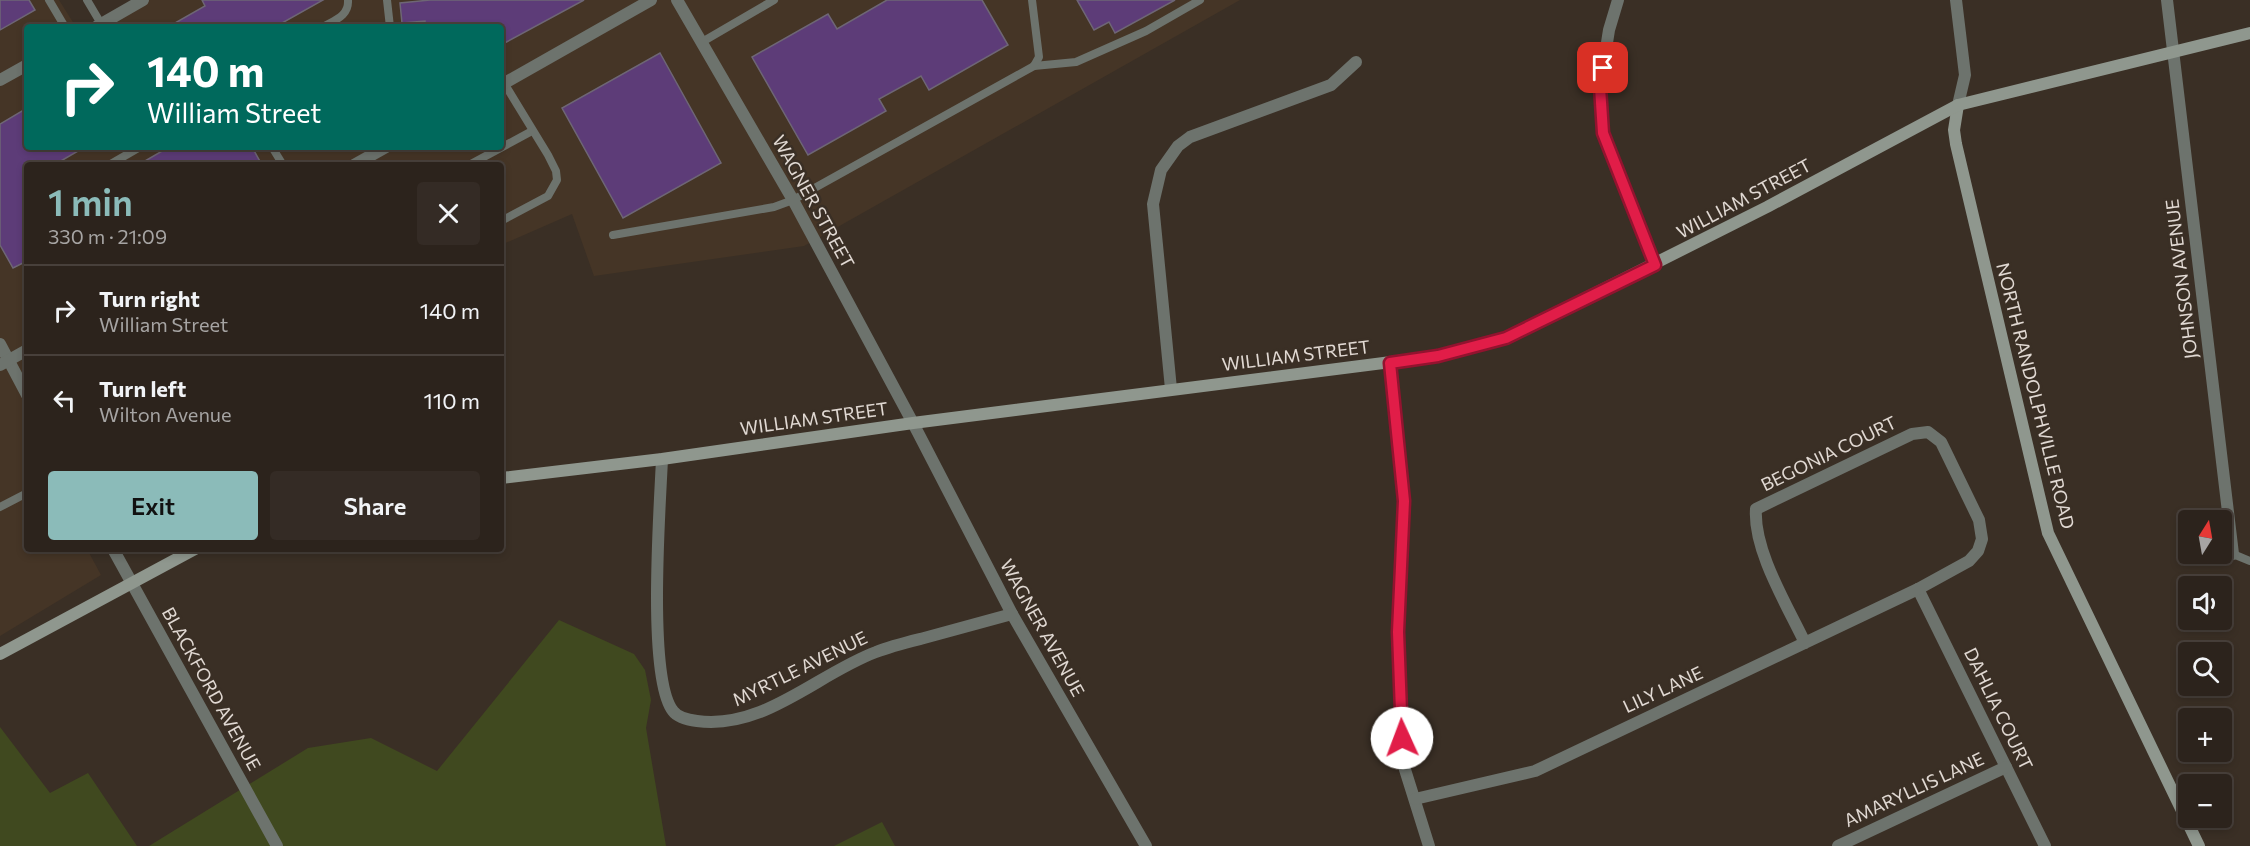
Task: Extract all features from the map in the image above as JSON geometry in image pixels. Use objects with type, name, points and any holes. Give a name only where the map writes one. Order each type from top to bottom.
[{"type":"main road","name":"WILLIAM STREET","points":[[504,478],[662,459],[913,423],[1438,356],[1506,338],[1655,265],[1958,105],[2250,33]]},
{"type":"main road","name":"NORTH RANDOLPHVILLE ROAD","points":[[1958,105],[1954,130],[1956,144],[2048,533],[2199,846]]},
{"type":"main road","points":[[0,653],[189,552]]},
{"type":"street","points":[[103,24],[142,0]]},
{"type":"street","points":[[504,83],[651,0]]},
{"type":"street","name":"WAGNER STREET","points":[[677,0],[793,200],[913,423]]},
{"type":"street","points":[[1618,0],[1609,30],[1600,87],[1603,133],[1655,265]]},
{"type":"street","points":[[1956,0],[1965,75],[1958,105]]},
{"type":"street","name":"JOHNSON AVENUE","points":[[2167,0],[2233,554]]},
{"type":"street","points":[[1171,389],[1153,204],[1161,170],[1178,146],[1190,137],[1330,84],[1356,62]]},
{"type":"street","points":[[0,81],[24,67]]},
{"type":"street","points":[[359,162],[381,150]]},
{"type":"street","points":[[0,344],[4,363],[24,391]]},
{"type":"street","points":[[4,363],[24,352]]},
{"type":"street","points":[[1390,363],[1404,501],[1398,632],[1402,760],[1429,846]]},
{"type":"street","name":"WAGNER AVENUE","points":[[913,423],[1011,614],[1146,846]]},
{"type":"street","name":"BEGONIA COURT","points":[[1805,642],[1761,548],[1755,525],[1756,509],[1912,434],[1928,432],[1941,442],[1979,520],[1982,539],[1978,551],[1969,561],[1918,589]]},
{"type":"street","name":"MYRTLE AVENUE","points":[[662,459],[657,596],[658,639],[663,681],[673,712],[682,718],[713,723],[750,717],[849,662],[879,650],[1011,614]]},
{"type":"street","name":"BLACKFORD AVENUE","points":[[114,552],[277,846]]},
{"type":"street","name":"LILY LANE","points":[[1415,799],[1535,771],[1918,589]]},
{"type":"street","name":"DAHLIA COURT","points":[[1918,589],[2045,846]]},
{"type":"street","name":"AMARYLLIS LANE","points":[[1838,846],[2006,767]]},
{"type":"lane","points":[[49,0],[63,24]]},
{"type":"lane","points":[[87,0],[99,24]]},
{"type":"lane","points":[[328,24],[344,15],[348,8],[348,0]]},
{"type":"lane","points":[[387,0],[390,24]]},
{"type":"lane","points":[[702,42],[774,0]]},
{"type":"lane","points":[[1032,0],[1039,57],[1035,66]]},
{"type":"lane","points":[[613,235],[762,209],[793,200],[1035,66],[1076,62],[1146,31],[1200,0]]},
{"type":"lane","points":[[504,87],[528,120],[556,171],[556,180],[548,196],[504,219]]},
{"type":"lane","points":[[504,147],[532,131]]},
{"type":"lane","points":[[115,162],[135,150]]},
{"type":"lane","points":[[475,162],[498,150]]},
{"type":"lane","points":[[0,507],[24,495]]},
{"type":"lane","points":[[2233,554],[2250,561]]},
{"type":"shaded area","points":[[0,0],[59,0],[74,24],[24,24],[24,150],[504,150],[504,24],[97,24],[140,0],[1240,0],[804,246],[594,276],[572,214],[504,244],[504,162],[24,162],[24,552],[89,552],[101,575],[0,636]]},
{"type":"green space","points":[[559,620],[634,654],[645,670],[651,700],[646,728],[666,846],[149,846],[308,748],[371,738],[437,771]]},
{"type":"green space","points":[[0,727],[50,793],[88,773],[137,846],[0,846]]},
{"type":"green space","points":[[882,822],[895,846],[834,846]]},
{"type":"building","points":[[0,0],[29,0],[35,10],[0,30]]},
{"type":"building","points":[[202,0],[323,0],[280,24],[173,24],[205,6]]},
{"type":"building","points":[[430,0],[584,0],[504,43],[504,24],[425,24],[425,21],[402,23],[400,3]]},
{"type":"building","points":[[887,0],[982,0],[1008,45],[929,90],[921,76],[879,99],[886,111],[808,155],[752,57],[828,14],[837,29]]},
{"type":"building","points":[[1077,0],[1175,0],[1115,33],[1109,22],[1094,30]]},
{"type":"building","points":[[660,53],[721,163],[623,218],[562,108]]},
{"type":"building","points":[[24,110],[24,150],[80,150],[59,162],[24,162],[24,262],[13,268],[0,245],[0,124]]},
{"type":"building","points":[[164,150],[254,150],[260,162],[143,162]]},
{"type":"route","points":[[1402,738],[1398,632],[1404,501],[1390,363],[1438,356],[1506,338],[1655,265],[1603,133],[1600,87],[1603,68]]}]
